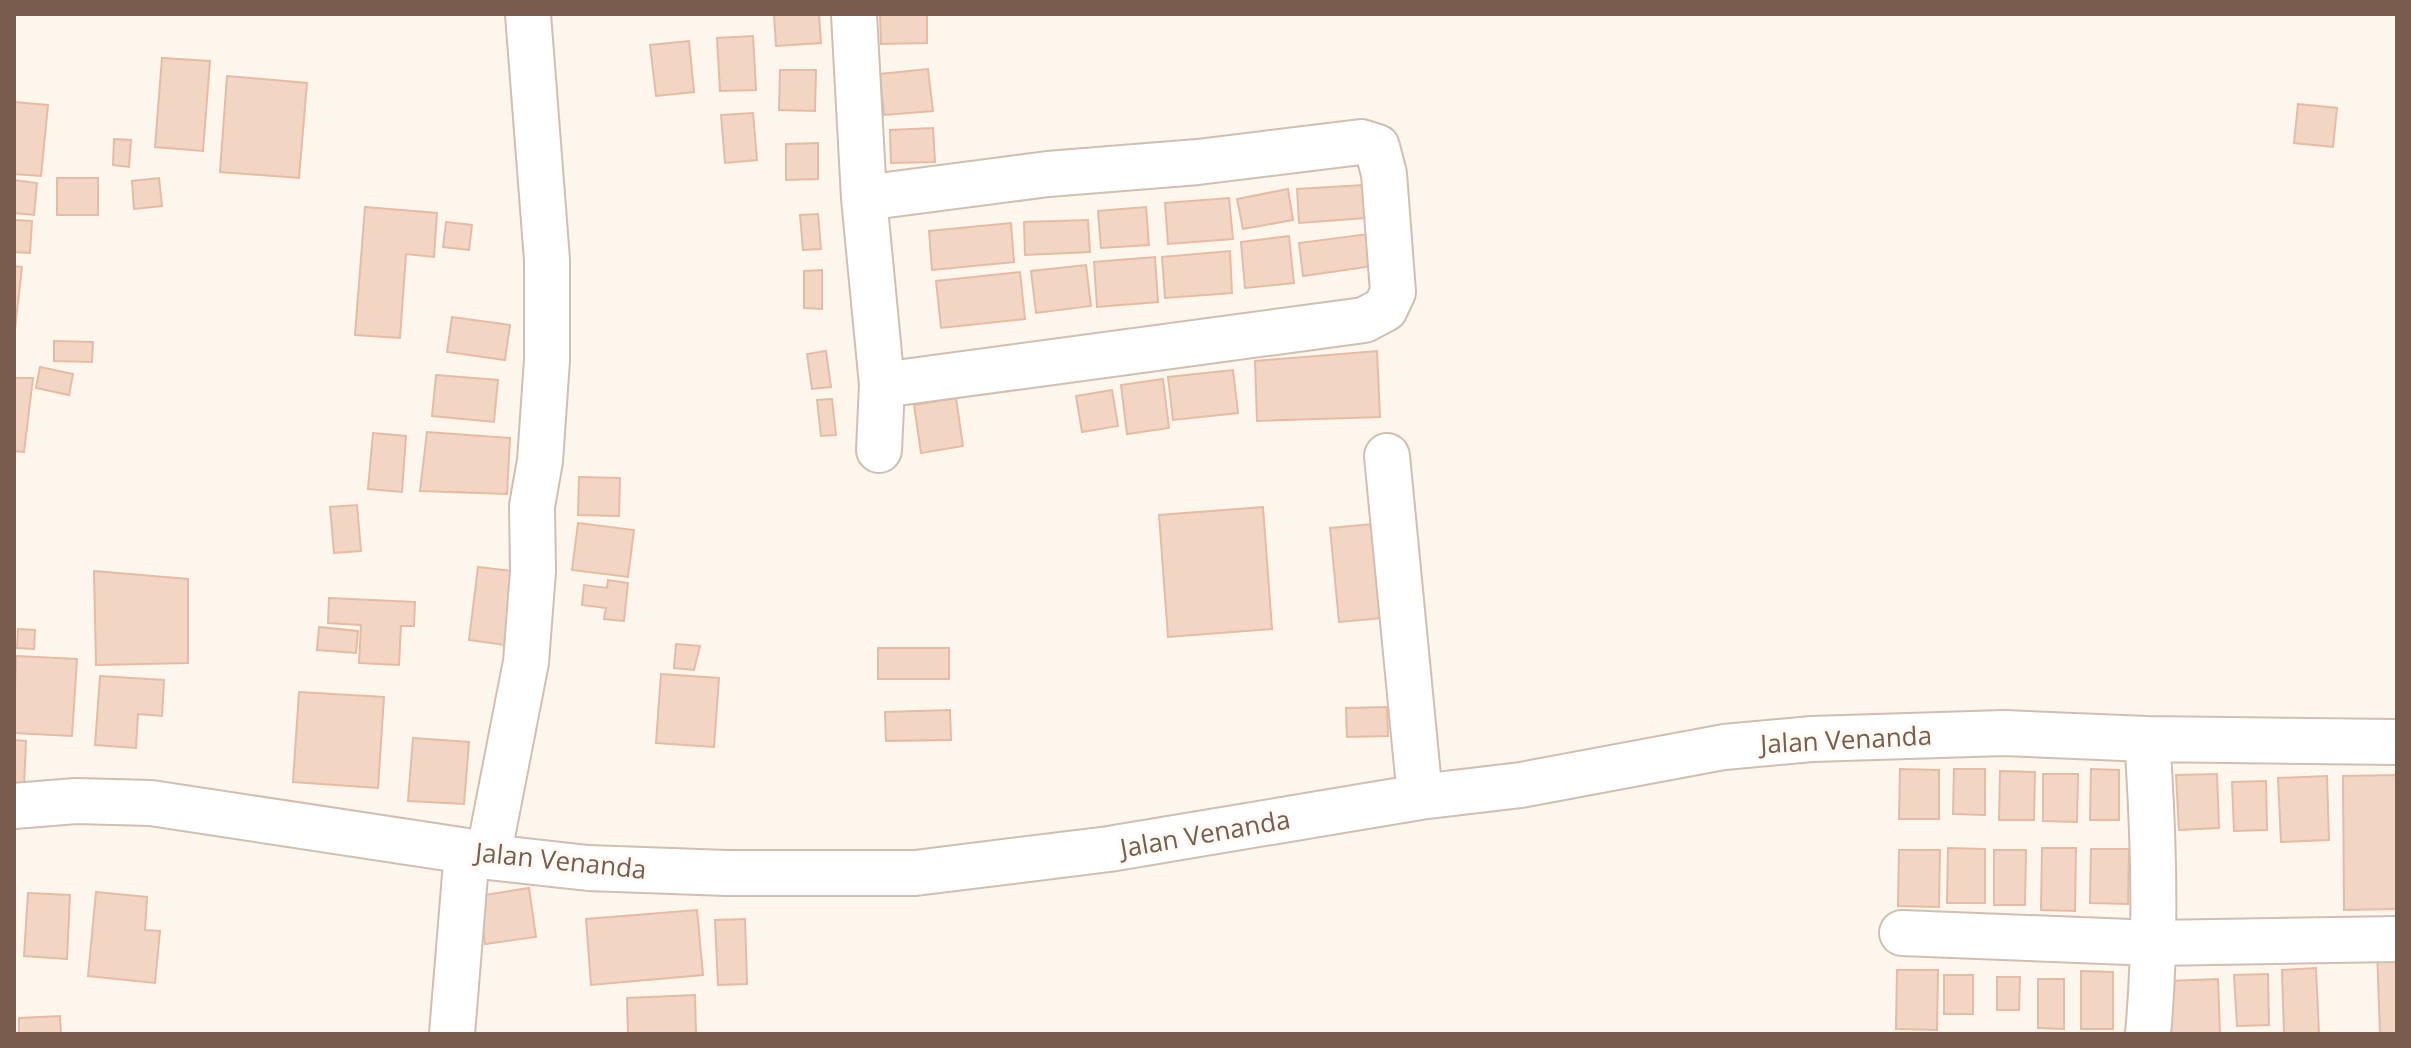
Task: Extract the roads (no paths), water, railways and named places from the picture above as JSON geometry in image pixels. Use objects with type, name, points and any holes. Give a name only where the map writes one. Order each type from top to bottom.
[{"type":"street","points":[[452,1034],[477,854],[526,662],[533,571],[532,506],[540,461],[547,360],[547,260],[528,14]]},
{"type":"street","points":[[854,14],[864,198],[882,385],[879,450]]},
{"type":"street","points":[[864,198],[1048,174],[1198,162],[1361,142],[1377,147],[1384,174],[1393,292],[1385,309],[1364,320],[882,385]]},
{"type":"street","points":[[1387,456],[1420,797]]},
{"type":"street","name":"Jalan Venanda","points":[[14,806],[76,801],[151,803],[477,854],[604,868],[727,873],[915,873],[1109,849],[1420,797],[1521,785],[1724,747],[1812,739],[2004,733],[2147,739],[2397,742]]},
{"type":"street","points":[[2147,739],[2155,943],[2148,1034]]},
{"type":"street","points":[[1902,933],[2155,943],[2397,939]]}]
